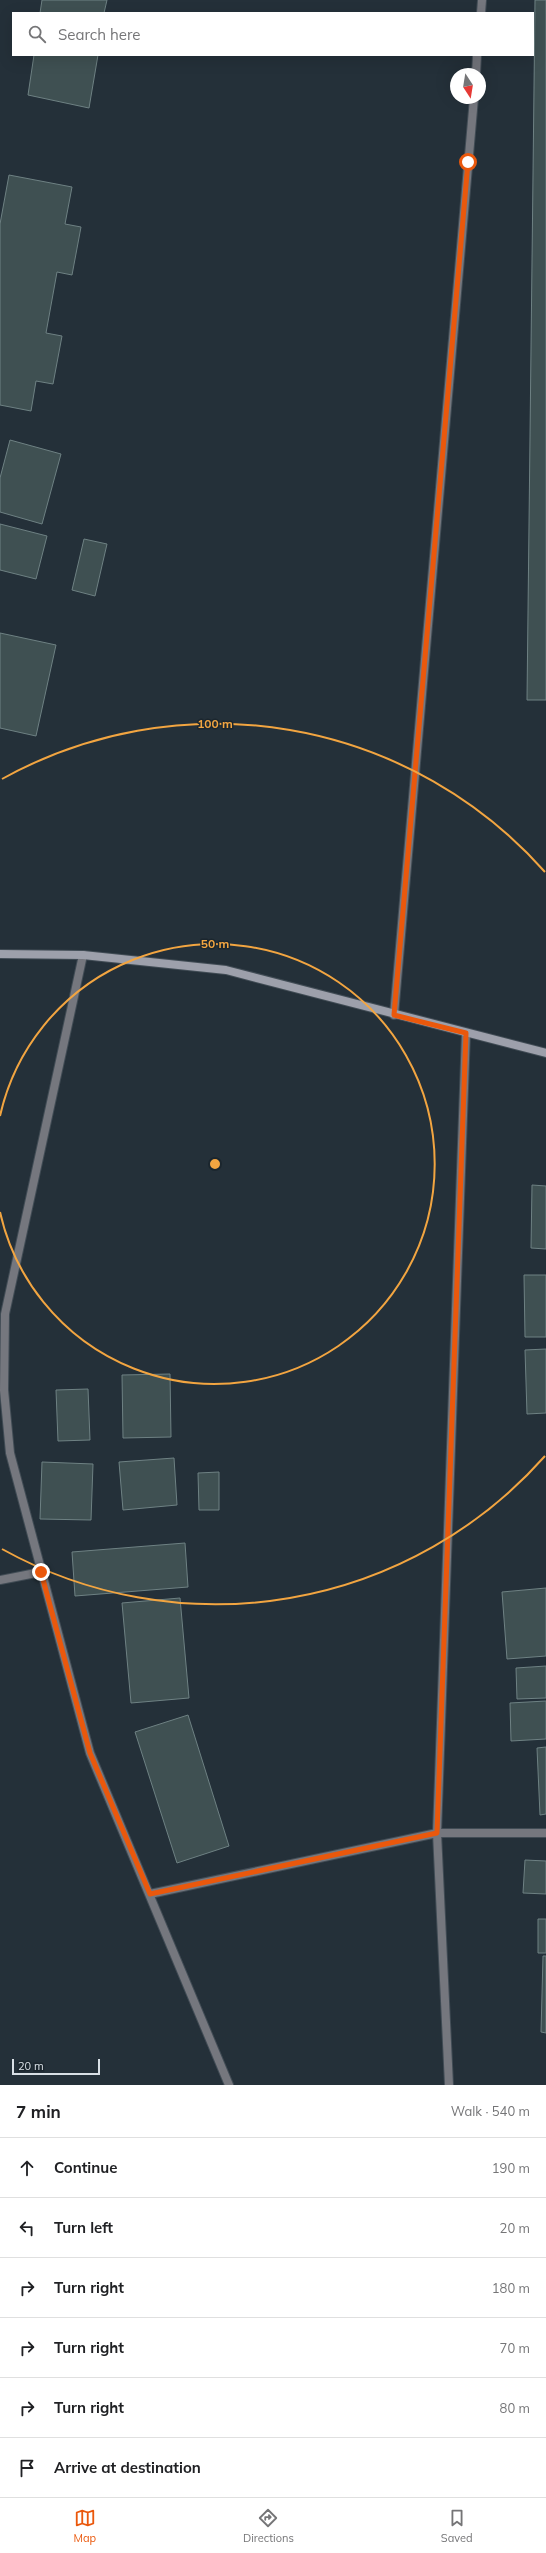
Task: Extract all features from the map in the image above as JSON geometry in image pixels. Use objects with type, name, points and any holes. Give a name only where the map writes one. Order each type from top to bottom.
[{"type":"street","points":[[481,12],[482,0]]},
{"type":"street","points":[[476,68],[477,56]]},
{"type":"street","points":[[394,1015],[473,104]]},
{"type":"street","points":[[0,954],[83,955],[226,970],[394,1015],[546,1053]]},
{"type":"street","points":[[83,955],[5,1314],[4,1390],[10,1453],[90,1753],[229,2085]]},
{"type":"street","points":[[449,2085],[437,1833],[466,1033]]},
{"type":"street","points":[[0,1580],[41,1572]]},
{"type":"street","points":[[150,1894],[437,1833],[546,1833]]},
{"type":"building","points":[[42,0],[107,0],[104,12],[40,12]]},
{"type":"building","points":[[535,0],[546,0],[546,700],[527,700]]},
{"type":"building","points":[[34,56],[98,56],[89,108],[28,95]]},
{"type":"building","points":[[9,175],[72,187],[65,224],[81,227],[72,275],[57,272],[46,333],[62,336],[53,384],[36,381],[31,411],[0,405],[0,224]]},
{"type":"building","points":[[10,440],[61,454],[42,524],[0,512],[0,478]]},
{"type":"building","points":[[0,524],[47,536],[36,579],[0,570]]},
{"type":"building","points":[[84,539],[107,544],[95,596],[72,590]]},
{"type":"building","points":[[0,633],[56,645],[36,736],[0,728]]},
{"type":"building","points":[[532,1185],[546,1186],[546,1249],[531,1248]]},
{"type":"building","points":[[524,1275],[546,1275],[546,1337],[525,1337]]},
{"type":"building","points":[[546,1349],[546,1413],[527,1414],[525,1350]]},
{"type":"building","points":[[170,1374],[171,1437],[123,1438],[122,1375]]},
{"type":"building","points":[[88,1389],[90,1440],[58,1441],[56,1390]]},
{"type":"building","points":[[174,1458],[177,1505],[123,1510],[119,1462]]},
{"type":"building","points":[[42,1462],[93,1464],[91,1520],[40,1519]]},
{"type":"building","points":[[219,1472],[219,1510],[199,1510],[198,1473]]},
{"type":"building","points":[[185,1543],[188,1587],[75,1596],[72,1552]]},
{"type":"building","points":[[546,1588],[546,1656],[507,1659],[502,1592]]},
{"type":"building","points":[[180,1598],[189,1698],[131,1703],[122,1603]]},
{"type":"building","points":[[546,1666],[546,1698],[517,1699],[516,1668]]},
{"type":"building","points":[[546,1701],[546,1739],[511,1741],[510,1703]]},
{"type":"building","points":[[188,1715],[229,1846],[177,1863],[135,1732]]},
{"type":"building","points":[[546,1747],[546,1814],[540,1815],[537,1748]]},
{"type":"building","points":[[525,1860],[546,1861],[546,1894],[523,1893]]},
{"type":"building","points":[[538,1919],[546,1919],[546,1953],[538,1953]]},
{"type":"building","points":[[543,1956],[546,1956],[546,2033],[541,2032]]},
{"type":"route","points":[[41,1572],[90,1753],[150,1894],[437,1833],[466,1033],[394,1015],[468,162]]}]
